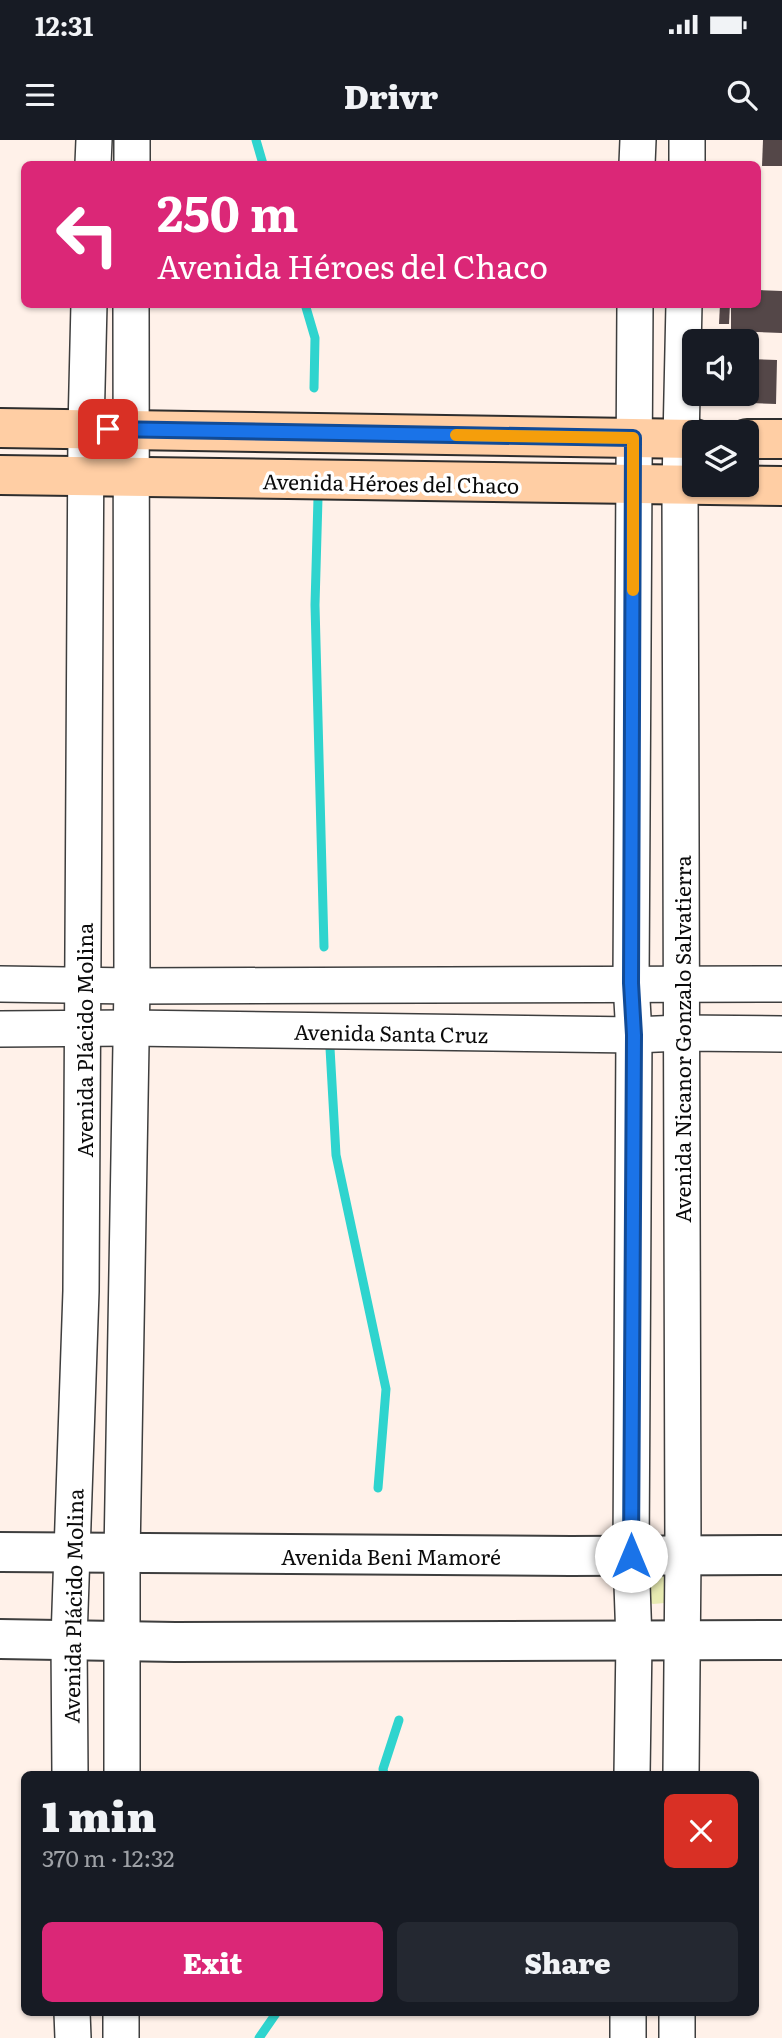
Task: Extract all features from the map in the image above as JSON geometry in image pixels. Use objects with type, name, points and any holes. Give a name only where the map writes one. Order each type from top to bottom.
[{"type":"main road","points":[[0,428],[682,439]]},
{"type":"main road","points":[[759,439],[782,439]]},
{"type":"main road","name":"Avenida Héroes del Chaco","points":[[0,475],[782,486]]},
{"type":"street","points":[[93,161],[94,140]]},
{"type":"street","points":[[132,140],[132,161]]},
{"type":"street","points":[[637,161],[638,140]]},
{"type":"street","points":[[687,140],[687,161]]},
{"type":"street","name":"Avenida Plácido Molina","points":[[70,1771],[69,1639],[81,1291],[89,308]]},
{"type":"street","points":[[122,1771],[122,1555],[132,986],[131,308]]},
{"type":"street","points":[[632,1771],[634,1035],[631,983],[635,308]]},
{"type":"street","name":"Avenida Nicanor Gonzalo Salvatierra","points":[[684,308],[687,420]]},
{"type":"street","name":"Avenida Nicanor Gonzalo Salvatierra","points":[[681,1771],[682,474]]},
{"type":"street","points":[[0,984],[782,984]]},
{"type":"street","name":"Avenida Santa Cruz","points":[[0,1029],[782,1034]]},
{"type":"street","name":"Avenida Beni Mamoré","points":[[0,1552],[122,1555],[782,1555]]},
{"type":"street","points":[[0,1639],[122,1642],[782,1640]]},
{"type":"street","points":[[72,2016],[73,2038]]},
{"type":"street","points":[[121,2016],[121,2038]]},
{"type":"street","points":[[628,2016],[628,2038]]},
{"type":"street","points":[[677,2016],[677,2038]]},
{"type":"green space","points":[[670,1571],[665,1603],[653,1604],[647,1601],[642,1574]]},
{"type":"building","points":[[763,140],[782,140],[782,166],[762,166]]},
{"type":"building","points":[[761,290],[782,291],[782,333],[759,332],[759,329],[731,329],[731,308],[761,308]]},
{"type":"building","points":[[720,308],[730,308],[729,324],[719,324]]},
{"type":"building","points":[[759,359],[777,360],[776,404],[759,403]]},
{"type":"waterway","points":[[256,140],[262,161]]},
{"type":"waterway","points":[[306,308],[315,338],[314,388]]},
{"type":"waterway","points":[[318,498],[315,605],[324,947]]},
{"type":"waterway","points":[[330,1048],[336,1155],[386,1389],[378,1488]]},
{"type":"waterway","points":[[383,1771],[399,1720]]},
{"type":"waterway","points":[[259,2038],[274,2016]]},
{"type":"slow traffic","points":[[456,435],[633,438],[633,590]]},
{"type":"route","points":[[108,429],[633,438],[631,1556]]}]
